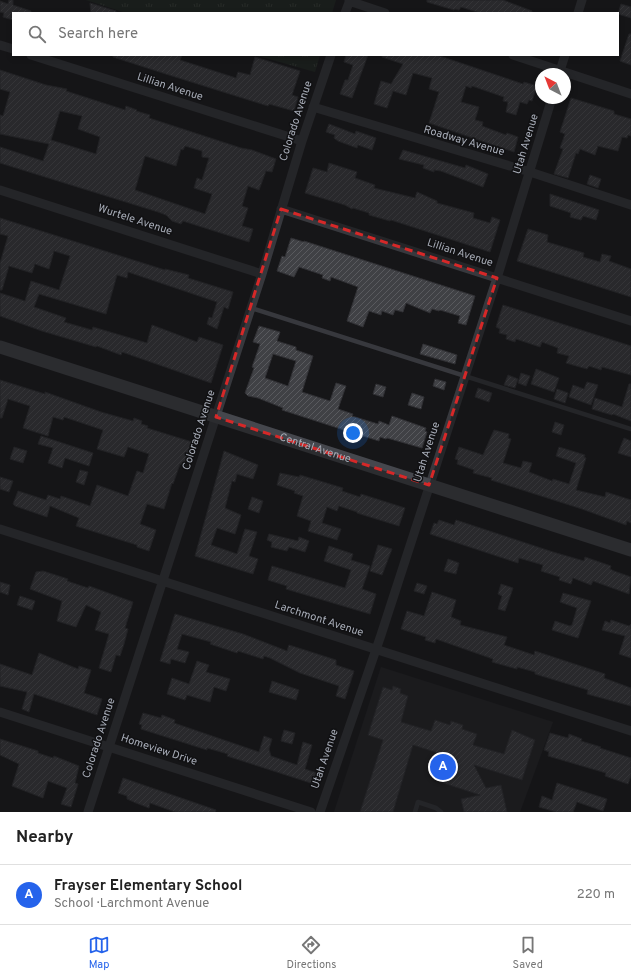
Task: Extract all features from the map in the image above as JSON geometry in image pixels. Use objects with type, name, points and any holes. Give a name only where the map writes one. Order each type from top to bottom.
[{"type":"street","points":[[578,12],[582,0]]},
{"type":"street","points":[[345,12],[350,1],[382,12]]},
{"type":"street","points":[[0,45],[12,49]]},
{"type":"street","name":"Lillian Avenue","points":[[34,56],[302,141]]},
{"type":"street","name":"Colorado Avenue","points":[[88,812],[262,274],[302,141],[331,56]]},
{"type":"street","points":[[516,56],[549,68]]},
{"type":"street","points":[[561,68],[565,56]]},
{"type":"street","points":[[571,75],[631,94]]},
{"type":"street","name":"Utah Avenue","points":[[320,812],[376,650],[497,278],[550,104]]},
{"type":"street","name":"Roadway Avenue","points":[[313,107],[530,172],[631,205]]},
{"type":"street","name":"Wurtele Avenue","points":[[0,190],[262,274]]},
{"type":"street","name":"Lillian Avenue","points":[[281,209],[631,321]]},
{"type":"street","name":"Central Avenue","points":[[0,347],[631,550]]},
{"type":"street","name":"Larchmont Avenue","points":[[0,529],[631,731]]},
{"type":"street","name":"Homeview Drive","points":[[0,712],[311,812]]},
{"type":"lane","points":[[251,308],[631,429]]},
{"type":"lane","points":[[414,812],[418,802],[436,808],[442,812]]},
{"type":"highlighted area","points":[[281,209],[497,278],[429,485],[216,417]]},
{"type":"shaded area","points":[[381,667],[553,722],[520,812],[334,812]]},
{"type":"green space","points":[[86,0],[336,0],[332,12],[123,12]]},
{"type":"green space","points":[[259,56],[320,56],[315,72]]},
{"type":"building","points":[[9,0],[13,0],[13,5],[31,12],[12,12],[12,20],[3,17],[4,13],[0,12],[0,1],[8,4]]},
{"type":"building","points":[[427,0],[503,0],[532,12],[477,12],[461,7],[459,10],[454,10],[427,2]]},
{"type":"building","points":[[90,3],[116,11],[116,12],[91,12]]},
{"type":"building","points":[[621,4],[631,7],[631,18],[619,14]]},
{"type":"building","points":[[629,34],[631,34],[631,65],[620,61]]},
{"type":"building","points":[[182,56],[180,60],[236,78],[238,72],[250,75],[255,57],[300,71],[292,95],[298,97],[294,111],[269,104],[268,106],[113,57]]},
{"type":"building","points":[[346,56],[368,56],[352,98],[340,94],[345,80],[348,80],[353,65],[344,62]]},
{"type":"building","points":[[382,56],[440,56],[523,84],[524,82],[535,85],[535,92],[532,101],[529,100],[527,104],[520,102],[516,115],[506,112],[508,102],[503,101],[504,97],[472,86],[471,88],[466,86],[461,102],[479,107],[475,120],[483,122],[482,126],[506,135],[507,133],[518,137],[514,152],[429,123],[439,92],[429,89],[432,78],[413,73],[406,95],[393,91],[387,108],[374,104],[381,81],[391,84],[403,64]]},
{"type":"building","points":[[0,70],[46,85],[67,89],[66,91],[125,110],[126,106],[150,115],[149,118],[276,159],[272,172],[266,171],[259,190],[248,186],[242,206],[248,208],[242,226],[253,229],[249,242],[183,221],[181,224],[172,221],[166,215],[158,212],[0,163],[0,147],[43,161],[49,144],[0,134],[0,115],[3,116],[10,92],[0,89]],"holes":[[[60,111],[82,116],[78,129],[100,137],[96,154],[51,140]],[[185,146],[202,151],[202,157],[209,158],[202,180],[197,178],[194,188],[212,194],[205,214],[135,190],[145,156],[176,166],[181,149],[183,150]]]},
{"type":"building","points":[[571,98],[614,111],[614,114],[631,119],[631,136],[628,135],[627,138],[622,137],[618,151],[598,146],[595,155],[580,149],[578,154],[576,153],[568,178],[554,174],[563,149],[560,148],[565,134],[560,132],[569,104],[571,104]]},
{"type":"building","points":[[329,124],[355,134],[356,131],[376,138],[372,150],[358,145],[357,148],[338,141],[334,138],[335,135],[326,132]]},
{"type":"building","points":[[403,150],[465,168],[466,165],[488,174],[483,187],[441,171],[434,170],[434,172],[423,168],[424,165],[399,159]]},
{"type":"building","points":[[329,163],[357,172],[355,178],[375,185],[374,188],[415,198],[417,192],[437,201],[437,203],[474,213],[473,218],[490,223],[492,217],[500,220],[490,252],[391,220],[369,215],[369,213],[353,208],[352,209],[345,205],[305,193],[313,168],[327,172]]},
{"type":"building","points":[[590,175],[601,179],[598,188],[587,184]]},
{"type":"building","points":[[550,194],[599,210],[596,220],[583,216],[581,220],[570,217],[571,213],[550,206]]},
{"type":"building","points":[[0,218],[165,270],[189,275],[188,278],[233,292],[228,309],[224,307],[217,329],[207,324],[209,317],[212,318],[217,302],[128,272],[127,278],[117,275],[106,314],[39,294],[34,307],[66,318],[64,322],[92,330],[93,327],[147,343],[152,325],[197,342],[199,337],[223,345],[211,383],[122,352],[121,355],[97,346],[96,347],[42,331],[0,316],[0,293],[25,301],[31,281],[59,290],[70,256],[54,251],[49,269],[35,264],[32,273],[9,266],[2,290],[0,290],[0,263],[8,236],[0,234]]},
{"type":"building","points":[[528,229],[548,235],[547,242],[584,253],[583,257],[600,262],[602,254],[611,256],[609,261],[631,269],[631,297],[517,261]]},
{"type":"building","points":[[291,238],[475,296],[466,325],[458,323],[460,316],[432,309],[430,313],[406,303],[403,312],[395,310],[393,315],[382,311],[381,315],[369,311],[363,327],[347,321],[358,287],[331,277],[330,281],[322,278],[323,275],[299,267],[294,277],[277,271],[282,256],[285,257]]},
{"type":"building","points":[[503,305],[631,346],[631,375],[602,367],[601,370],[589,366],[587,369],[566,363],[569,356],[557,353],[558,348],[542,342],[540,347],[516,339],[515,342],[506,339],[507,335],[499,333],[500,329],[496,327]]},
{"type":"building","points":[[259,326],[280,332],[277,341],[296,347],[296,350],[313,356],[302,392],[330,401],[336,383],[346,386],[338,409],[353,414],[352,416],[378,424],[379,421],[389,425],[392,416],[426,428],[425,431],[427,432],[422,448],[387,438],[380,437],[379,441],[282,410],[283,408],[258,398],[248,396],[245,393],[254,368],[252,367],[260,344],[253,342]],"holes":[[[273,354],[296,361],[288,386],[265,378]]]},
{"type":"building","points":[[423,344],[457,355],[455,364],[420,354]]},
{"type":"building","points":[[536,369],[559,378],[554,392],[531,384]]},
{"type":"building","points":[[521,373],[530,376],[526,386],[518,383]]},
{"type":"building","points":[[508,375],[518,379],[515,388],[504,385]]},
{"type":"building","points":[[435,379],[446,382],[444,390],[433,386]]},
{"type":"building","points":[[0,380],[45,394],[45,392],[101,412],[133,421],[134,418],[142,421],[141,424],[148,426],[147,428],[192,442],[185,465],[180,464],[173,484],[172,483],[164,509],[147,504],[140,524],[156,530],[149,551],[137,547],[137,545],[76,526],[79,518],[50,506],[47,517],[13,504],[18,491],[46,500],[48,495],[60,499],[61,496],[90,506],[97,485],[128,496],[137,471],[143,473],[149,454],[128,447],[124,457],[97,449],[103,430],[64,417],[63,420],[53,417],[48,436],[23,428],[30,406],[8,399],[2,418],[0,418]]},
{"type":"building","points":[[587,382],[598,385],[591,405],[569,397],[573,385],[584,389]]},
{"type":"building","points":[[376,384],[386,387],[383,397],[373,394]]},
{"type":"building","points":[[629,384],[631,384],[631,421],[613,414],[612,415],[592,409],[595,398],[622,407]]},
{"type":"building","points":[[478,388],[492,393],[489,402],[475,397]]},
{"type":"building","points":[[557,389],[568,393],[565,403],[554,399]]},
{"type":"building","points":[[412,393],[424,397],[421,409],[408,405]]},
{"type":"building","points":[[555,422],[564,425],[561,435],[552,432]]},
{"type":"building","points":[[494,430],[509,434],[508,438],[511,439],[503,463],[521,468],[523,461],[532,463],[529,472],[552,481],[553,479],[569,484],[576,463],[556,456],[559,447],[585,455],[584,457],[586,458],[576,490],[605,497],[606,492],[631,500],[631,523],[627,521],[626,525],[582,509],[491,480],[492,478],[473,473],[474,470],[457,464],[458,460],[455,459],[459,447],[483,455]]},
{"type":"building","points":[[41,436],[93,453],[89,466],[65,458],[62,468],[48,463],[53,448],[38,444]]},
{"type":"building","points":[[624,438],[631,441],[631,457],[618,453]]},
{"type":"building","points":[[14,447],[27,451],[23,463],[10,459]]},
{"type":"building","points":[[224,451],[258,465],[253,479],[237,474],[235,482],[232,481],[225,508],[241,515],[235,534],[217,528],[211,545],[237,554],[245,529],[257,532],[249,556],[258,559],[253,574],[195,556]]},
{"type":"building","points":[[80,470],[88,472],[84,485],[76,482]]},
{"type":"building","points":[[280,473],[299,477],[300,475],[343,488],[342,491],[360,497],[361,494],[405,508],[399,526],[339,506],[337,511],[327,507],[322,523],[341,529],[337,540],[308,531],[311,521],[297,516],[303,496],[294,493],[295,491],[277,485]]},
{"type":"building","points":[[0,477],[13,481],[9,492],[0,489]]},
{"type":"building","points":[[252,497],[263,501],[259,513],[248,509]]},
{"type":"building","points":[[439,520],[454,525],[456,520],[553,552],[584,561],[585,557],[611,566],[610,569],[631,577],[629,594],[593,581],[591,585],[573,578],[571,584],[559,580],[560,577],[541,571],[543,565],[519,558],[518,563],[430,534],[434,523],[437,524]]},
{"type":"building","points":[[269,534],[298,541],[299,537],[309,541],[305,552],[289,547],[287,551],[271,547],[272,542],[267,540]]},
{"type":"building","points":[[378,545],[392,549],[382,575],[370,571]]},
{"type":"building","points":[[329,546],[353,554],[351,560],[370,566],[362,589],[376,594],[370,614],[286,589],[287,586],[268,580],[272,566],[345,588],[351,570],[324,561]]},
{"type":"building","points":[[448,559],[459,563],[456,574],[444,571]]},
{"type":"building","points":[[43,571],[68,579],[67,581],[88,588],[89,586],[133,602],[125,628],[128,629],[124,644],[120,656],[116,655],[111,672],[99,668],[109,634],[95,630],[101,612],[86,605],[76,627],[57,621],[62,601],[30,589],[36,572]]},
{"type":"building","points":[[0,582],[10,585],[8,595],[0,592]]},
{"type":"building","points":[[417,583],[427,586],[424,594],[414,591]]},
{"type":"building","points":[[501,584],[513,588],[505,611],[498,609],[502,596],[498,594]]},
{"type":"building","points":[[432,592],[456,600],[451,617],[461,621],[460,625],[507,637],[504,645],[534,655],[535,651],[605,674],[604,678],[631,688],[631,706],[587,694],[588,690],[535,674],[535,672],[492,662],[493,659],[436,639],[435,643],[425,640],[426,637],[401,629],[407,611],[424,616]]},
{"type":"building","points":[[563,593],[591,601],[578,638],[552,630],[555,621],[570,626],[572,625],[577,608],[560,602]]},
{"type":"building","points":[[20,596],[35,601],[32,610],[17,605]]},
{"type":"building","points":[[175,614],[243,634],[287,651],[289,645],[336,660],[336,665],[354,671],[345,699],[336,696],[339,686],[300,673],[270,658],[264,656],[263,659],[238,651],[237,653],[210,644],[211,642],[182,634],[177,649],[189,652],[185,663],[171,659],[170,664],[160,661]]},
{"type":"building","points":[[611,620],[629,626],[631,624],[631,658],[619,654],[625,636],[602,630],[605,621],[610,623]]},
{"type":"building","points":[[39,653],[78,669],[79,666],[91,670],[84,693],[102,699],[97,715],[34,694],[29,712],[22,709],[27,692],[0,686],[0,664],[32,675]]},
{"type":"building","points":[[197,661],[209,665],[206,672],[230,679],[226,691],[214,687],[210,702],[187,695],[185,700],[167,694],[172,678],[189,684]]},
{"type":"building","points":[[272,681],[299,690],[296,700],[269,692]]},
{"type":"building","points":[[393,686],[401,689],[400,693],[408,696],[401,722],[431,731],[435,720],[450,725],[451,721],[463,725],[462,729],[477,734],[473,745],[504,754],[512,730],[535,740],[522,780],[474,765],[486,788],[501,785],[507,812],[464,812],[461,799],[480,795],[443,783],[446,776],[436,773],[441,754],[413,745],[393,812],[360,812],[383,740],[368,735],[383,687],[392,690]]},
{"type":"building","points":[[143,713],[161,718],[162,715],[175,720],[174,723],[259,752],[264,736],[272,739],[269,749],[271,756],[297,765],[303,742],[312,745],[305,769],[320,774],[317,785],[227,756],[228,754],[207,748],[207,750],[141,729],[142,725],[139,724]]},
{"type":"building","points":[[284,730],[295,733],[292,744],[281,741]]},
{"type":"building","points":[[550,733],[568,738],[569,734],[582,739],[581,741],[631,758],[631,776],[628,784],[605,776],[606,773],[548,756],[549,752],[544,750]]},
{"type":"building","points":[[0,739],[38,751],[38,753],[53,758],[54,756],[79,766],[75,783],[78,784],[71,807],[61,804],[67,788],[48,781],[43,798],[12,786],[19,764],[0,755]]},
{"type":"building","points":[[123,778],[216,810],[215,812],[175,812],[150,803],[149,808],[127,799],[127,796],[118,793]]},
{"type":"building","points":[[557,783],[607,799],[603,811],[577,802],[573,812],[556,812],[539,807],[542,796],[552,800]]},
{"type":"place","name":"Frayser Elementary School","points":[[443,767]]}]
